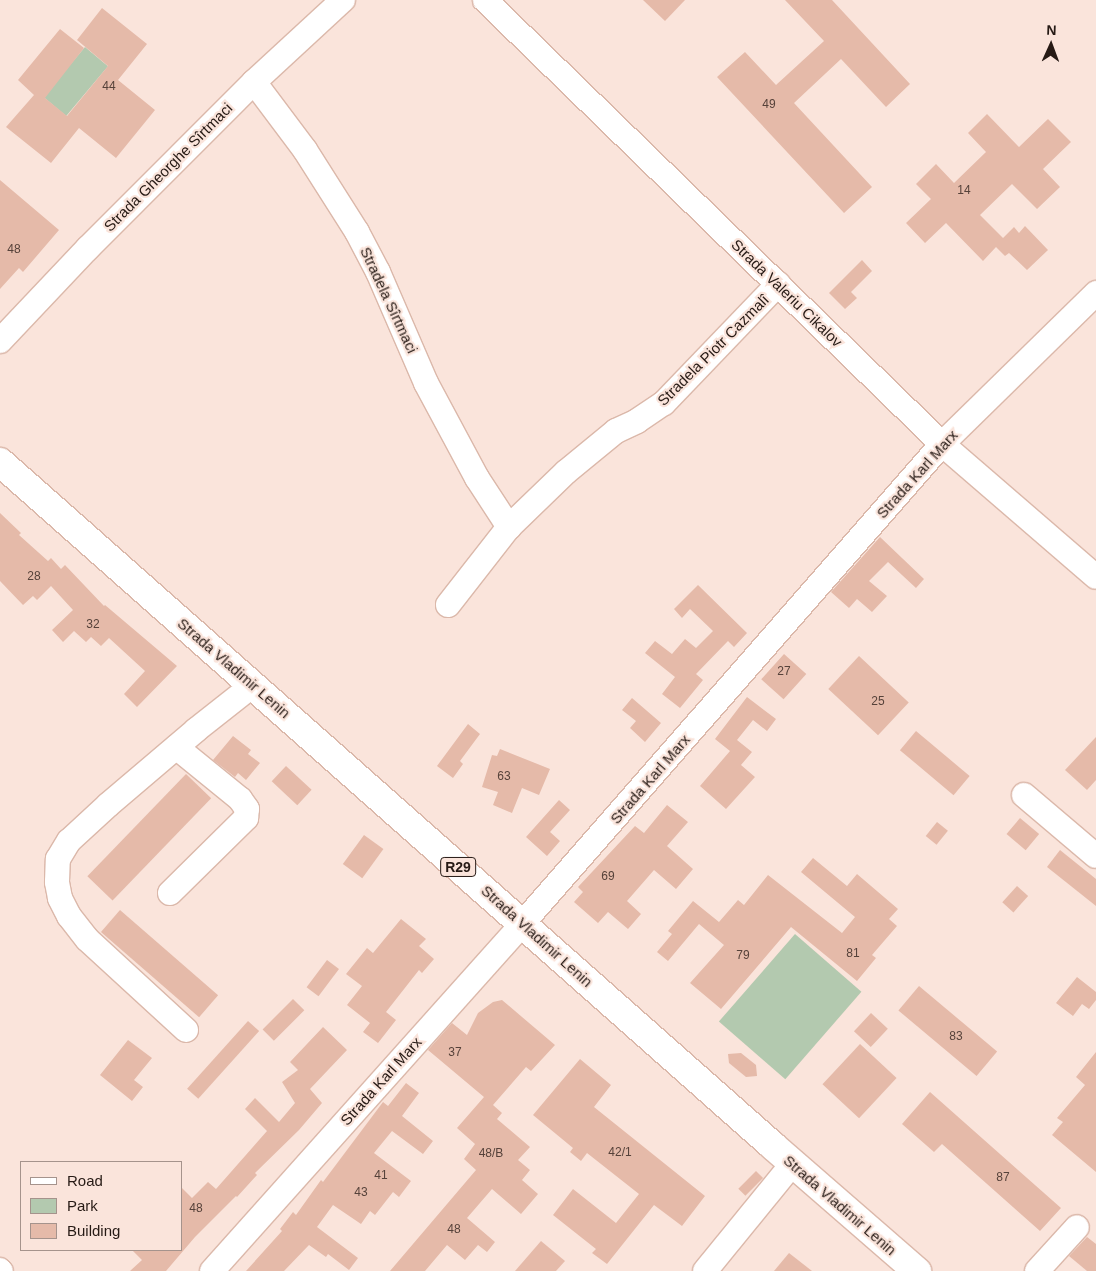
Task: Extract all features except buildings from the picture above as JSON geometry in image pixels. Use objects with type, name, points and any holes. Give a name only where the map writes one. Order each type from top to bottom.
[{"type":"main road","name":"Strada Vladimir Lenin","points":[[0,462],[917,1271]]},
{"type":"street","name":"Strada Gheorghe Sîrtmaci","points":[[0,340],[88,248],[254,82],[343,0]]},
{"type":"street","name":"Strada Valeriu Cikalov","points":[[485,0],[942,444],[1096,577]]},
{"type":"street","name":"Stradela Sîrtmaci","points":[[254,82],[305,150],[357,232],[378,272],[426,382],[477,478],[509,527]]},
{"type":"street","name":"Stradela Piotr Cazmalî","points":[[448,605],[509,527],[566,472],[616,431],[637,421],[664,403],[778,284]]},
{"type":"street","name":"Strada Karl Marx","points":[[212,1271],[522,924],[942,444],[1096,293]]},
{"type":"street","points":[[186,1030],[87,939],[69,916],[60,898],[57,882],[58,859],[69,841],[176,747],[253,685]]},
{"type":"street","points":[[170,893],[246,818],[247,809],[240,799],[176,747]]},
{"type":"street","points":[[1024,795],[1096,856]]},
{"type":"street","points":[[705,1271],[793,1163]]},
{"type":"street","points":[[1037,1271],[1076,1227]]},
{"type":"green space","points":[[85,47],[108,66],[66,116],[43,97]]},
{"type":"green space","points":[[795,934],[861,992],[785,1079],[719,1022]]}]
